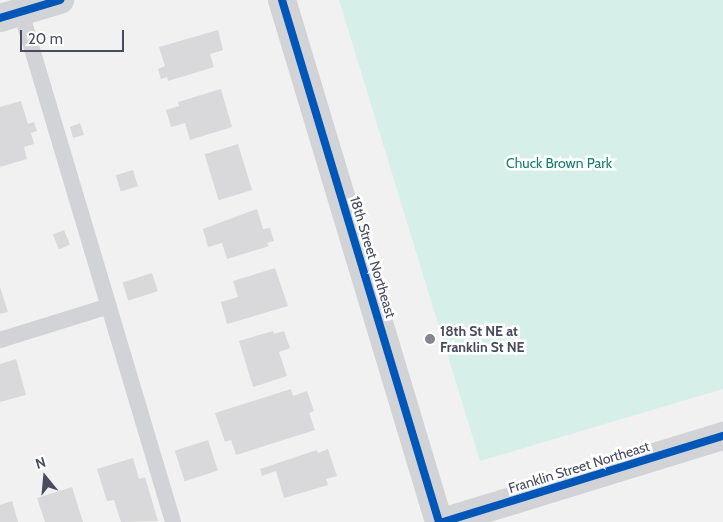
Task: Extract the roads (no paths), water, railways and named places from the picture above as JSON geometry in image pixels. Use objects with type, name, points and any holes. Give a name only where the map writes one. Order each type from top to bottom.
[{"type":"street","points":[[10,15],[60,0]]},
{"type":"street","name":"18th Street Northeast","points":[[282,0],[441,522]]},
{"type":"street","name":"Franklin Street Northeast","points":[[441,522],[723,436]]},
{"type":"lane","points":[[10,15],[109,306],[173,522]]},
{"type":"lane","points":[[0,340],[109,306]]},
{"type":"place","name":"18th St NE at Franklin St NE","points":[[430,339]]},
{"type":"park label","name":"Chuck Brown Park","points":[[559,163]]}]
